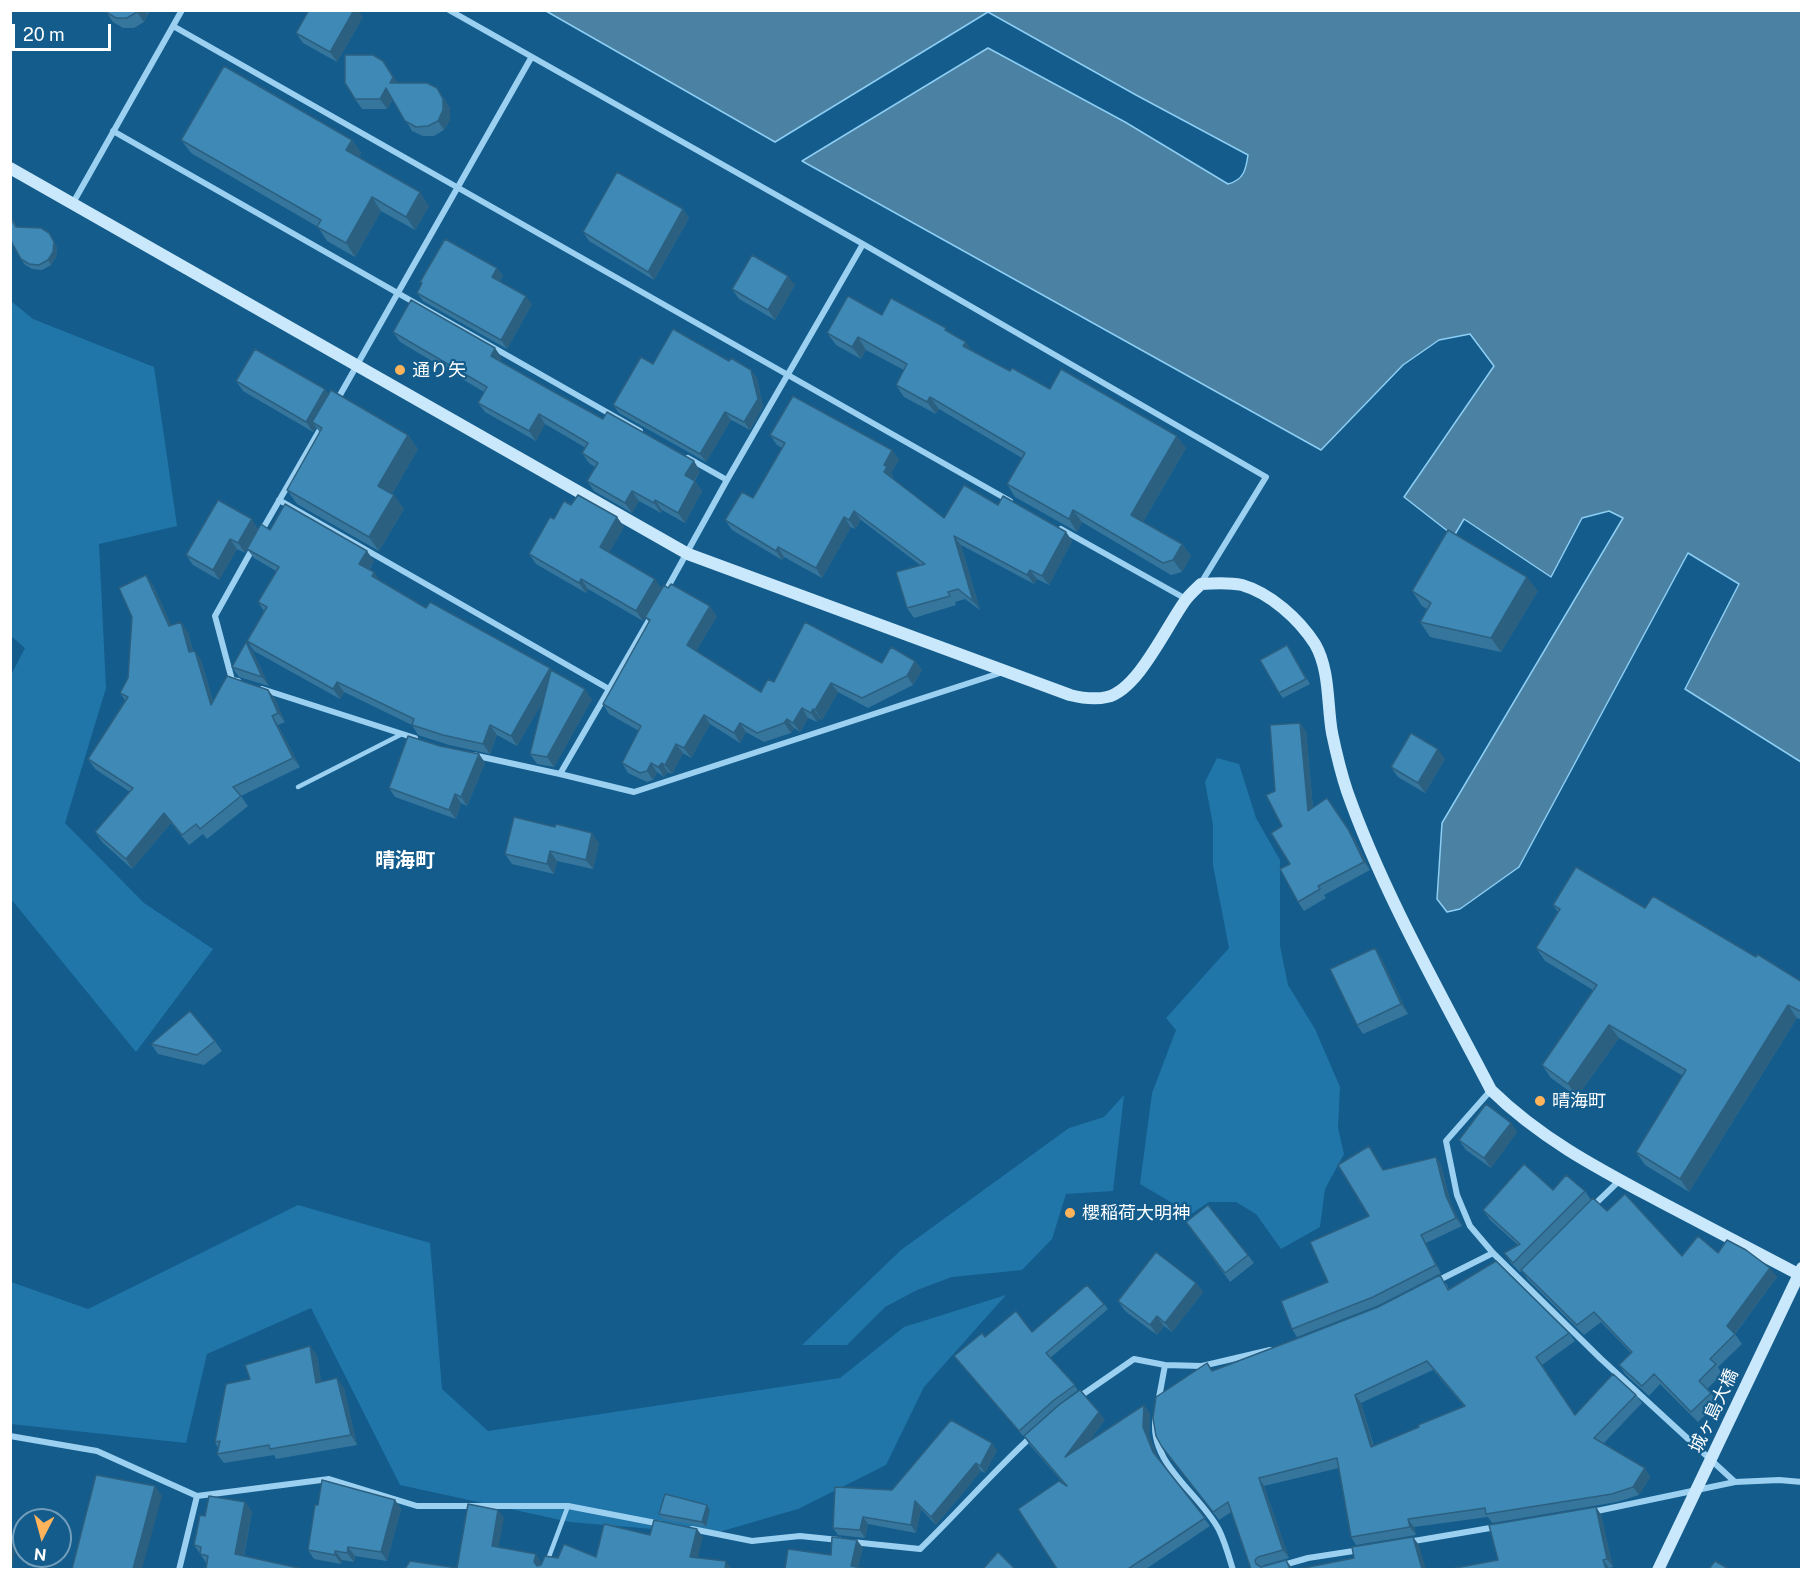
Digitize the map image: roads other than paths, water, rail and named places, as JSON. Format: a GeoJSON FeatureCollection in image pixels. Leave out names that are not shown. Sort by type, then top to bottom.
{"type":"FeatureCollection","features":[{"type":"Feature","properties":{"kind":"street"},"geometry":{"type":"LineString","coordinates":[[73,204],[182,10]]}},
{"type":"Feature","properties":{"kind":"street"},"geometry":{"type":"LineString","coordinates":[[10,168],[688,554],[1070,695],[1089,700],[1108,697],[1122,690],[1136,678],[1186,599],[1201,584],[1266,477],[863,244],[449,10]]}},
{"type":"Feature","properties":{"kind":"street"},"geometry":{"type":"LineString","coordinates":[[173,26],[1012,502]]}},
{"type":"Feature","properties":{"kind":"street"},"geometry":{"type":"LineString","coordinates":[[333,408],[531,58]]}},
{"type":"Feature","properties":{"kind":"street"},"geometry":{"type":"LineString","coordinates":[[113,131],[645,433]]}},
{"type":"Feature","properties":{"kind":"street"},"geometry":{"type":"LineString","coordinates":[[659,602],[863,244]]}},
{"type":"Feature","properties":{"kind":"street"},"geometry":{"type":"LineString","coordinates":[[243,683],[232,680],[215,616],[327,418]]}},
{"type":"Feature","properties":{"kind":"street"},"geometry":{"type":"LineString","coordinates":[[686,457],[727,480]]}},
{"type":"Feature","properties":{"kind":"street"},"geometry":{"type":"LineString","coordinates":[[279,500],[609,689]]}},
{"type":"Feature","properties":{"kind":"street"},"geometry":{"type":"LineString","coordinates":[[1053,525],[1186,599]]}},
{"type":"Feature","properties":{"kind":"street"},"geometry":{"type":"LineString","coordinates":[[1201,584],[1242,585],[1272,600],[1303,628],[1316,646],[1325,672],[1332,733],[1347,790],[1383,880],[1491,1090],[1513,1112],[1542,1134],[1620,1180],[1802,1276]]}},
{"type":"Feature","properties":{"kind":"street"},"geometry":{"type":"LineString","coordinates":[[560,774],[654,612]]}},
{"type":"Feature","properties":{"kind":"street"},"geometry":{"type":"LineString","coordinates":[[470,755],[634,792],[1004,671]]}},
{"type":"Feature","properties":{"kind":"street"},"geometry":{"type":"LineString","coordinates":[[253,686],[421,740]]}},
{"type":"Feature","properties":{"kind":"street"},"geometry":{"type":"LineString","coordinates":[[1491,1090],[1446,1141],[1457,1195],[1470,1226],[1493,1253],[1600,1358],[1735,1482]]}},
{"type":"Feature","properties":{"kind":"street"},"geometry":{"type":"LineString","coordinates":[[1587,1213],[1620,1180]]}},
{"type":"Feature","properties":{"kind":"street"},"geometry":{"type":"LineString","coordinates":[[1432,1284],[1493,1253]]}},
{"type":"Feature","properties":{"kind":"street","name":"城ヶ島大橋"},"geometry":{"type":"LineString","coordinates":[[1659,1569],[1802,1268]]}},
{"type":"Feature","properties":{"kind":"street"},"geometry":{"type":"LineString","coordinates":[[1521,1279],[1529,1271]]}},
{"type":"Feature","properties":{"kind":"street"},"geometry":{"type":"LineString","coordinates":[[1071,1402],[1134,1359],[1165,1365],[1202,1366],[1274,1349]]}},
{"type":"Feature","properties":{"kind":"street"},"geometry":{"type":"LineString","coordinates":[[1165,1365],[1154,1423],[1154,1436],[1171,1469],[1196,1497],[1218,1530],[1233,1569]]}},
{"type":"Feature","properties":{"kind":"street"},"geometry":{"type":"LineString","coordinates":[[683,1528],[752,1541],[800,1536],[920,1549],[998,1468],[1038,1431]]}},
{"type":"Feature","properties":{"kind":"street"},"geometry":{"type":"LineString","coordinates":[[10,1436],[97,1451],[198,1496],[330,1479],[417,1506],[568,1506],[671,1526]]}},
{"type":"Feature","properties":{"kind":"street"},"geometry":{"type":"LineString","coordinates":[[1590,1512],[1735,1482],[1779,1480],[1802,1482]]}},
{"type":"Feature","properties":{"kind":"street"},"geometry":{"type":"LineString","coordinates":[[179,1569],[198,1496]]}},
{"type":"Feature","properties":{"kind":"street"},"geometry":{"type":"LineString","coordinates":[[1401,1543],[1507,1526]]}},
{"type":"Feature","properties":{"kind":"street"},"geometry":{"type":"LineString","coordinates":[[1266,1569],[1308,1558],[1365,1549]]}},
{"type":"Feature","properties":{"kind":"lane"},"geometry":{"type":"LineString","coordinates":[[298,787],[402,734]]}},
{"type":"Feature","properties":{"kind":"lane"},"geometry":{"type":"LineString","coordinates":[[544,1569],[568,1506]]}},
{"type":"Feature","properties":{"kind":"place","name":"通り矢"},"geometry":{"type":"Point","coordinates":[400,370]}},
{"type":"Feature","properties":{"kind":"place","name":"晴海町"},"geometry":{"type":"Point","coordinates":[1540,1101]}},
{"type":"Feature","properties":{"kind":"place","name":"櫻稲荷大明神"},"geometry":{"type":"Point","coordinates":[1070,1213]}},
{"type":"Feature","properties":{"kind":"district","name":"晴海町"},"geometry":{"type":"Point","coordinates":[405,861]}}]}
